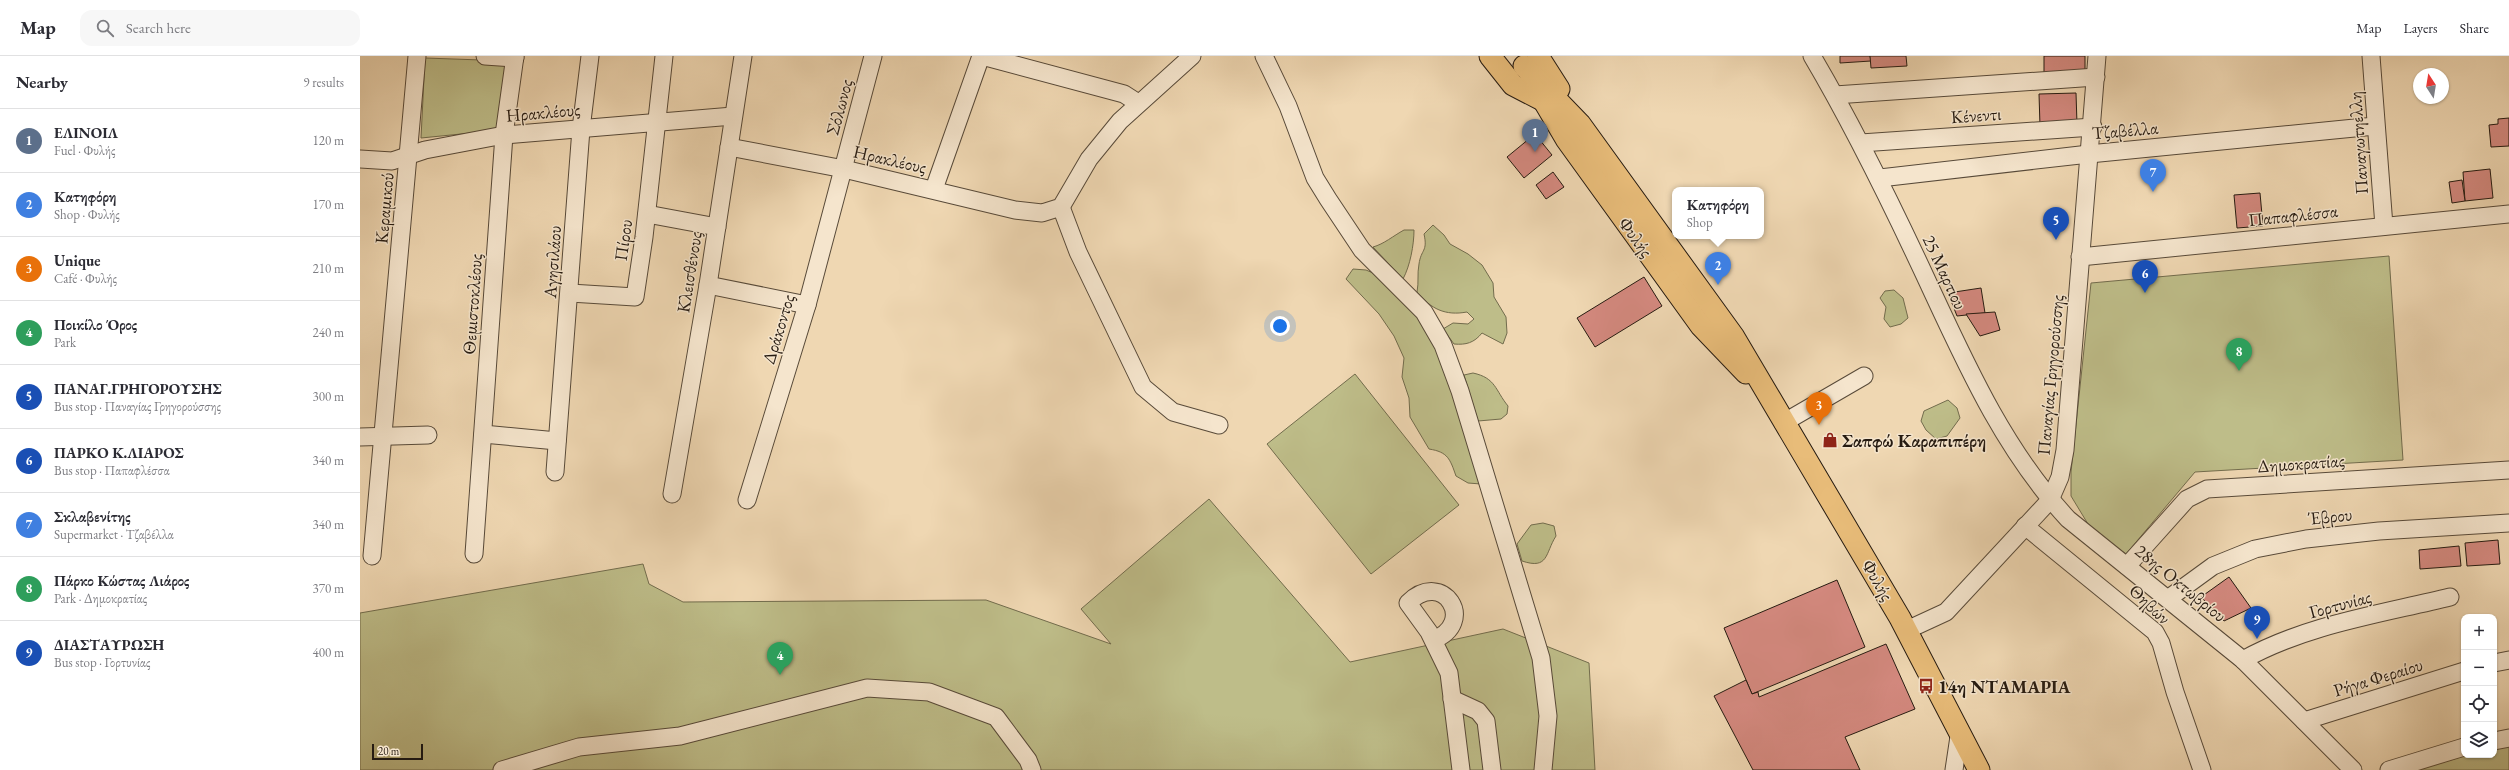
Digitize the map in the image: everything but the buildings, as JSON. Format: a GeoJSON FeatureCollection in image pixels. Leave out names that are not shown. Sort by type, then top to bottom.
{"type":"FeatureCollection","features":[{"type":"Feature","properties":{"kind":"main road"},"geometry":{"type":"LineString","coordinates":[[1490,56],[1513,85],[1544,101]]}},
{"type":"Feature","properties":{"kind":"main road","name":"Φυλής"},"geometry":{"type":"LineString","coordinates":[[1527,59],[1544,101],[1566,140],[1701,326],[1767,394]]}},
{"type":"Feature","properties":{"kind":"main road","name":"Φυλής"},"geometry":{"type":"LineString","coordinates":[[1527,59],[1580,124],[1719,314],[1783,423],[1838,511],[1907,630],[1960,730],[1979,770]]}},
{"type":"Feature","properties":{"kind":"street","name":"Κεραμικού"},"geometry":{"type":"LineString","coordinates":[[372,556],[417,56]]}},
{"type":"Feature","properties":{"kind":"street"},"geometry":{"type":"LineString","coordinates":[[485,56],[515,57]]}},
{"type":"Feature","properties":{"kind":"street","name":"Αγησιλάου"},"geometry":{"type":"LineString","coordinates":[[554,472],[570,294],[581,129],[590,56]]}},
{"type":"Feature","properties":{"kind":"street","name":"Πίρου"},"geometry":{"type":"LineString","coordinates":[[570,294],[635,297],[647,214],[664,56]]}},
{"type":"Feature","properties":{"kind":"street","name":"Κλεισθένους"},"geometry":{"type":"LineString","coordinates":[[672,494],[708,285],[743,56]]}},
{"type":"Feature","properties":{"kind":"street","name":"Σόλωνος"},"geometry":{"type":"LineString","coordinates":[[844,169],[873,56]]}},
{"type":"Feature","properties":{"kind":"street"},"geometry":{"type":"LineString","coordinates":[[934,189],[982,56],[1124,94],[1138,103]]}},
{"type":"Feature","properties":{"kind":"street"},"geometry":{"type":"LineString","coordinates":[[1192,56],[1138,103],[1089,159],[1061,207],[1078,252],[1143,387],[1174,412],[1219,425]]}},
{"type":"Feature","properties":{"kind":"street"},"geometry":{"type":"LineString","coordinates":[[1264,56],[1285,99],[1315,178],[1362,250],[1424,312],[1443,345],[1460,391],[1541,658],[1548,716],[1543,770]]}},
{"type":"Feature","properties":{"kind":"street","name":"25 Μαρτιου"},"geometry":{"type":"LineString","coordinates":[[1812,56],[1880,178],[1976,385],[2007,439],[2050,500]]}},
{"type":"Feature","properties":{"kind":"street","name":"Παναγίας Γρηγορούσσης"},"geometry":{"type":"LineString","coordinates":[[1907,630],[1946,612],[2050,500],[2060,477],[2065,450],[2080,257],[2093,127],[2097,56]]}},
{"type":"Feature","properties":{"kind":"street","name":"Παναγωτηελλη"},"geometry":{"type":"LineString","coordinates":[[2371,56],[2384,226]]}},
{"type":"Feature","properties":{"kind":"street","name":"Θεμιστοκλέους"},"geometry":{"type":"LineString","coordinates":[[474,554],[504,135],[515,57]]}},
{"type":"Feature","properties":{"kind":"street"},"geometry":{"type":"LineString","coordinates":[[1835,95],[2096,77]]}},
{"type":"Feature","properties":{"kind":"street","name":"Ηρακλέους"},"geometry":{"type":"LineString","coordinates":[[360,159],[392,160],[409,157],[425,150],[504,135],[733,116]]}},
{"type":"Feature","properties":{"kind":"street","name":"Τζαβέλλα"},"geometry":{"type":"LineString","coordinates":[[1880,178],[2090,154],[2376,126]]}},
{"type":"Feature","properties":{"kind":"street","name":"Κένεντι"},"geometry":{"type":"LineString","coordinates":[[1861,143],[2093,127]]}},
{"type":"Feature","properties":{"kind":"street","name":"Ηρακλέους"},"geometry":{"type":"LineString","coordinates":[[729,147],[844,169],[934,189],[1015,210],[1042,213],[1061,207]]}},
{"type":"Feature","properties":{"kind":"street","name":"Δράκοντος"},"geometry":{"type":"LineString","coordinates":[[747,500],[807,305],[844,169]]}},
{"type":"Feature","properties":{"kind":"street"},"geometry":{"type":"LineString","coordinates":[[647,214],[717,227]]}},
{"type":"Feature","properties":{"kind":"street","name":"Παπαφλέσσα"},"geometry":{"type":"LineString","coordinates":[[2080,257],[2509,214]]}},
{"type":"Feature","properties":{"kind":"street"},"geometry":{"type":"LineString","coordinates":[[708,285],[807,305]]}},
{"type":"Feature","properties":{"kind":"street"},"geometry":{"type":"LineString","coordinates":[[1783,423],[1864,376]]}},
{"type":"Feature","properties":{"kind":"street"},"geometry":{"type":"LineString","coordinates":[[483,434],[557,442]]}},
{"type":"Feature","properties":{"kind":"street"},"geometry":{"type":"LineString","coordinates":[[360,437],[383,438],[428,436]]}},
{"type":"Feature","properties":{"kind":"street","name":"Δημοκρατίας"},"geometry":{"type":"LineString","coordinates":[[2127,566],[2187,499],[2207,489],[2509,470]]}},
{"type":"Feature","properties":{"kind":"street","name":"28ης Οκτωβρίου"},"geometry":{"type":"LineString","coordinates":[[2050,500],[2068,519],[2169,598],[2243,660],[2352,770]]}},
{"type":"Feature","properties":{"kind":"street","name":"Έβρου"},"geometry":{"type":"LineString","coordinates":[[2169,598],[2213,566],[2255,549],[2306,539],[2379,531],[2509,523]]}},
{"type":"Feature","properties":{"kind":"street","name":"Θηβών"},"geometry":{"type":"LineString","coordinates":[[2025,526],[2155,632],[2161,643],[2175,692],[2202,770]]}},
{"type":"Feature","properties":{"kind":"street","name":"Γορτυνίας"},"geometry":{"type":"LineString","coordinates":[[2243,660],[2268,646],[2331,626],[2450,597]]}},
{"type":"Feature","properties":{"kind":"street"},"geometry":{"type":"LineString","coordinates":[[1433,640],[1449,673],[1461,770]]}},
{"type":"Feature","properties":{"kind":"street"},"geometry":{"type":"LineString","coordinates":[[2497,662],[2509,660]]}},
{"type":"Feature","properties":{"kind":"street","name":"Ρήγα Φεραίου"},"geometry":{"type":"LineString","coordinates":[[2304,721],[2461,672]]}},
{"type":"Feature","properties":{"kind":"street"},"geometry":{"type":"LineString","coordinates":[[502,770],[579,747],[680,736],[867,688],[929,692],[996,717],[1028,760],[1032,770]]}},
{"type":"Feature","properties":{"kind":"street"},"geometry":{"type":"LineString","coordinates":[[1452,699],[1478,711],[1486,721],[1492,770]]}},
{"type":"Feature","properties":{"kind":"street"},"geometry":{"type":"LineString","coordinates":[[1954,770],[1960,730]]}},
{"type":"Feature","properties":{"kind":"street"},"geometry":{"type":"LineString","coordinates":[[2497,740],[2509,738]]}},
{"type":"Feature","properties":{"kind":"street"},"geometry":{"type":"LineString","coordinates":[[2389,770],[2461,748]]}},
{"type":"Feature","properties":{"kind":"shaded area"},"geometry":{"type":"Polygon","coordinates":[[[425,58],[510,61],[501,130],[421,138],[425,58]]]}},
{"type":"Feature","properties":{"kind":"shaded area"},"geometry":{"type":"Polygon","coordinates":[[[1433,225],[1444,235],[1450,244],[1468,254],[1482,265],[1493,283],[1494,297],[1506,317],[1507,333],[1503,344],[1482,333],[1470,343],[1454,344],[1443,329],[1453,323],[1468,324],[1474,319],[1467,312],[1452,313],[1439,310],[1428,303],[1417,292],[1419,264],[1425,247],[1424,234],[1433,225]]]}},
{"type":"Feature","properties":{"kind":"shaded area"},"geometry":{"type":"Polygon","coordinates":[[[1404,230],[1414,230],[1411,255],[1408,268],[1403,279],[1373,247],[1385,242],[1404,230]]]}},
{"type":"Feature","properties":{"kind":"shaded area"},"geometry":{"type":"Polygon","coordinates":[[[2389,256],[2403,460],[2195,472],[2126,554],[2091,529],[2071,496],[2071,472],[2091,283],[2389,256]]]}},
{"type":"Feature","properties":{"kind":"shaded area"},"geometry":{"type":"Polygon","coordinates":[[[1353,269],[1366,270],[1380,276],[1413,309],[1431,334],[1443,363],[1481,484],[1468,483],[1456,476],[1450,461],[1444,454],[1429,449],[1410,417],[1409,398],[1402,377],[1404,358],[1394,336],[1379,314],[1346,279],[1353,269]]]}},
{"type":"Feature","properties":{"kind":"shaded area"},"geometry":{"type":"Polygon","coordinates":[[[1894,290],[1903,298],[1908,318],[1901,324],[1890,327],[1884,319],[1886,307],[1880,298],[1885,291],[1894,290]]]}},
{"type":"Feature","properties":{"kind":"shaded area"},"geometry":{"type":"Polygon","coordinates":[[[1473,373],[1481,375],[1491,381],[1508,406],[1507,414],[1501,419],[1478,421],[1464,375],[1473,373]]]}},
{"type":"Feature","properties":{"kind":"shaded area"},"geometry":{"type":"Polygon","coordinates":[[[1355,374],[1459,505],[1371,574],[1267,444],[1355,374]]]}},
{"type":"Feature","properties":{"kind":"shaded area"},"geometry":{"type":"Polygon","coordinates":[[[1948,400],[1957,408],[1960,418],[1947,436],[1936,439],[1926,430],[1921,421],[1924,411],[1948,400]]]}},
{"type":"Feature","properties":{"kind":"shaded area"},"geometry":{"type":"Polygon","coordinates":[[[1209,499],[1350,662],[1503,629],[1589,663],[1595,770],[360,770],[360,613],[643,564],[649,584],[683,602],[986,600],[1111,644],[1081,609],[1209,499]]]}},
{"type":"Feature","properties":{"kind":"shaded area"},"geometry":{"type":"Polygon","coordinates":[[[1543,523],[1554,526],[1556,536],[1552,542],[1548,554],[1542,562],[1531,563],[1522,561],[1517,544],[1531,525],[1543,523]]]}},
{"type":"Feature","properties":{"kind":"shaded area"},"geometry":{"type":"Polygon","coordinates":[[[2509,745],[2509,770],[2417,770],[2461,757],[2497,758],[2497,747],[2509,745]]]}},
{"type":"Feature","properties":{"kind":"place","name":"ΕΛΙΝΟΙΛ"},"geometry":{"type":"Point","coordinates":[1535,152]}},
{"type":"Feature","properties":{"kind":"place","name":"Σκλαβενίτης"},"geometry":{"type":"Point","coordinates":[2153,192]}},
{"type":"Feature","properties":{"kind":"place","name":"ΠΑΝΑΓ.ΓΡΗΓΟΡΟΥΣΗΣ"},"geometry":{"type":"Point","coordinates":[2056,240]}},
{"type":"Feature","properties":{"kind":"place","name":"Κατηφόρη"},"geometry":{"type":"Point","coordinates":[1718,285]}},
{"type":"Feature","properties":{"kind":"place","name":"ΠΑΡΚΟ Κ.ΛΙΑΡΟΣ"},"geometry":{"type":"Point","coordinates":[2145,293]}},
{"type":"Feature","properties":{"kind":"place","name":"Πάρκο Κώστας Λιάρος"},"geometry":{"type":"Point","coordinates":[2239,371]}},
{"type":"Feature","properties":{"kind":"place","name":"Unique"},"geometry":{"type":"Point","coordinates":[1819,425]}},
{"type":"Feature","properties":{"kind":"place","name":"Σαπφώ Καραπιπέρη"},"geometry":{"type":"Point","coordinates":[1830,440]}},
{"type":"Feature","properties":{"kind":"place","name":"ΔΙΑΣΤΑΥΡΩΣΗ"},"geometry":{"type":"Point","coordinates":[2257,639]}},
{"type":"Feature","properties":{"kind":"place","name":"Ποικίλο Όρος"},"geometry":{"type":"Point","coordinates":[780,675]}},
{"type":"Feature","properties":{"kind":"place","name":"14η ΝΤΑΜΑΡΙΑ"},"geometry":{"type":"Point","coordinates":[1926,686]}}]}
